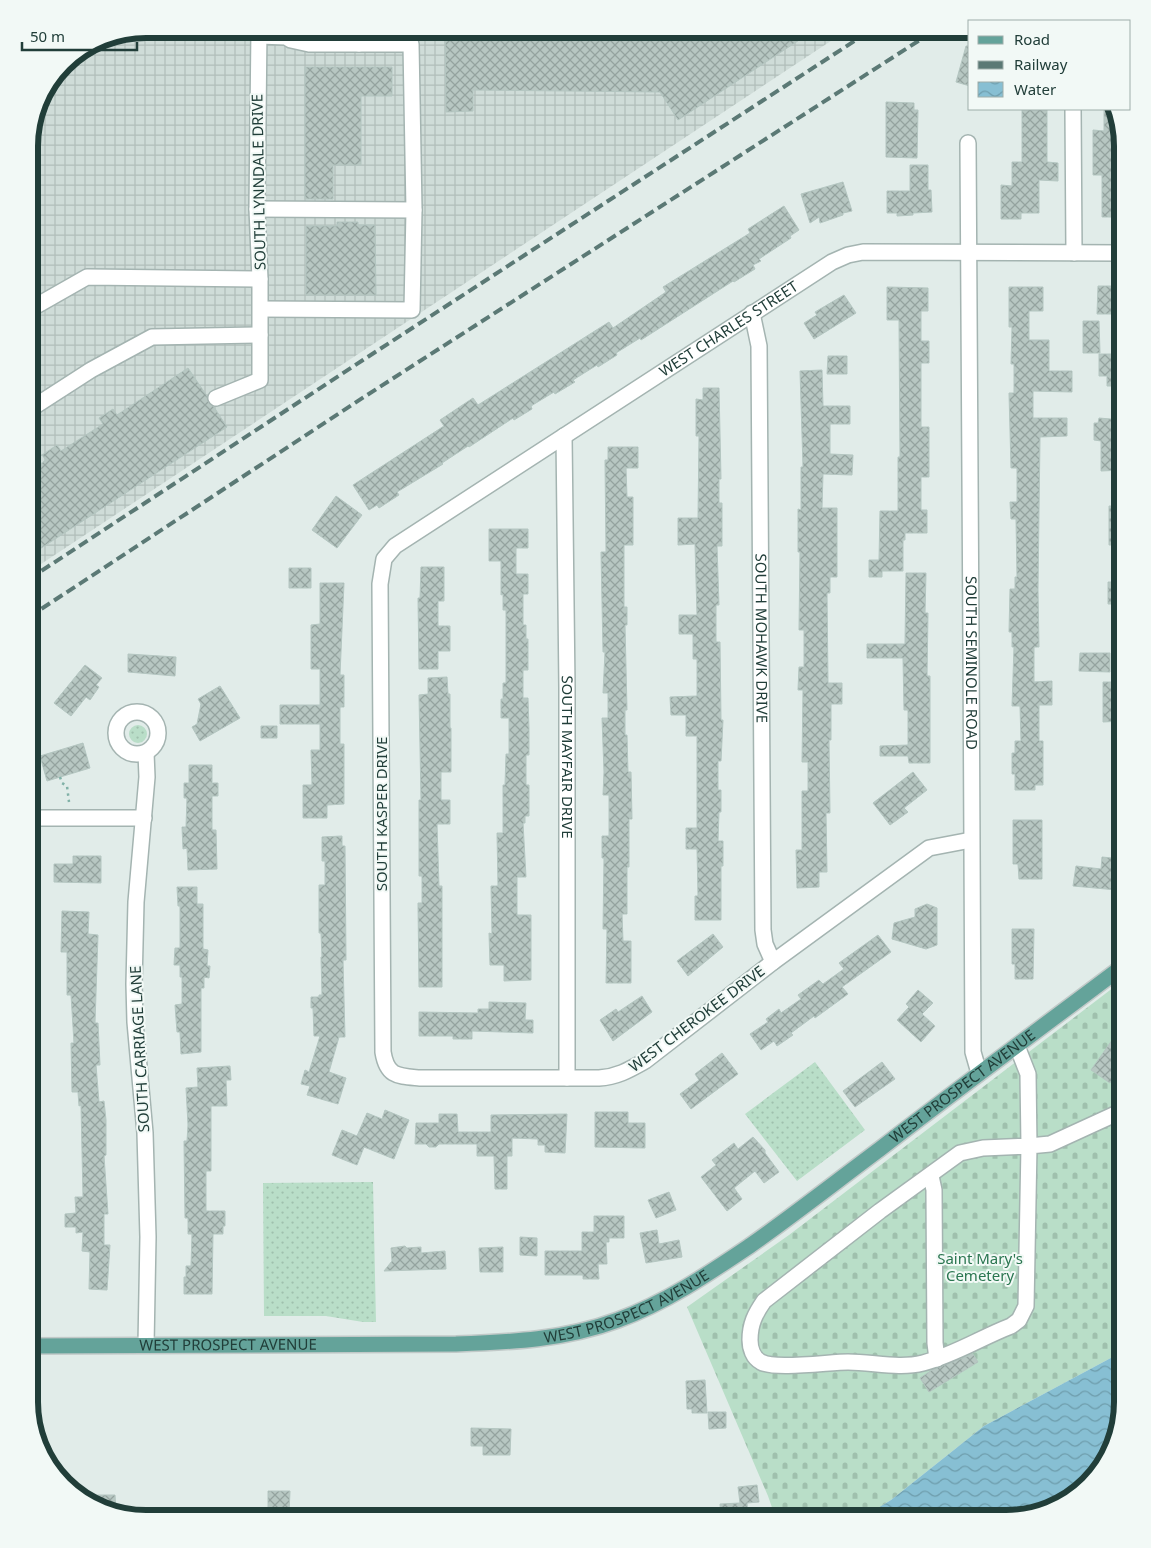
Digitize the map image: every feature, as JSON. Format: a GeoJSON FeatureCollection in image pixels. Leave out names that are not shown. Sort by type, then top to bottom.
{"type":"FeatureCollection","features":[{"type":"Feature","properties":{"kind":"main road","name":"WEST PROSPECT AVENUE"},"geometry":{"type":"LineString","coordinates":[[38,1346],[456,1344],[522,1341],[563,1336],[608,1324],[647,1309],[704,1277],[802,1208],[978,1073],[1114,973]]}},
{"type":"Feature","properties":{"kind":"street","name":"SOUTH LYNNDALE DRIVE"},"geometry":{"type":"LineString","coordinates":[[216,398],[260,380],[260,279],[257,209],[258,38]]}},
{"type":"Feature","properties":{"kind":"street"},"geometry":{"type":"LineString","coordinates":[[260,309],[412,310],[414,210],[411,44],[309,44],[288,38]]}},
{"type":"Feature","properties":{"kind":"street"},"geometry":{"type":"LineString","coordinates":[[359,38],[359,44]]}},
{"type":"Feature","properties":{"kind":"street"},"geometry":{"type":"LineString","coordinates":[[1073,110],[1074,253]]}},
{"type":"Feature","properties":{"kind":"street","name":"SOUTH SEMINOLE ROAD"},"geometry":{"type":"LineString","coordinates":[[968,143],[973,1052],[978,1073]]}},
{"type":"Feature","properties":{"kind":"street"},"geometry":{"type":"LineString","coordinates":[[257,209],[414,210]]}},
{"type":"Feature","properties":{"kind":"street","name":"WEST CHARLES STREET"},"geometry":{"type":"LineString","coordinates":[[384,559],[395,546],[832,262],[848,255],[863,252],[1114,253]]}},
{"type":"Feature","properties":{"kind":"street"},"geometry":{"type":"LineString","coordinates":[[38,305],[87,277],[260,279]]}},
{"type":"Feature","properties":{"kind":"street","name":"SOUTH MOHAWK DRIVE"},"geometry":{"type":"LineString","coordinates":[[752,314],[759,346],[763,930],[765,944],[773,962]]}},
{"type":"Feature","properties":{"kind":"street"},"geometry":{"type":"LineString","coordinates":[[38,404],[91,370],[152,337],[260,335]]}},
{"type":"Feature","properties":{"kind":"street","name":"SOUTH MAYFAIR DRIVE"},"geometry":{"type":"LineString","coordinates":[[564,436],[567,688],[567,1078]]}},
{"type":"Feature","properties":{"kind":"street","name":"SOUTH KASPER DRIVE"},"geometry":{"type":"LineString","coordinates":[[384,559],[380,584],[383,1042],[385,1062],[388,1069]]}},
{"type":"Feature","properties":{"kind":"street","name":"SOUTH CARRIAGE LANE"},"geometry":{"type":"LineString","coordinates":[[146,752],[147,777],[136,902],[134,984],[135,1022],[144,1133],[148,1237],[146,1345]]}},
{"type":"Feature","properties":{"kind":"street"},"geometry":{"type":"LineString","coordinates":[[38,818],[144,818]]}},
{"type":"Feature","properties":{"kind":"street","name":"WEST CHEROKEE DRIVE"},"geometry":{"type":"LineString","coordinates":[[388,1069],[398,1076],[420,1078],[612,1077],[624,1073],[645,1061],[773,962],[929,848],[971,840]]}},
{"type":"Feature","properties":{"kind":"street"},"geometry":{"type":"LineString","coordinates":[[1017,1046],[1028,1074],[1029,1146],[1026,1306],[1019,1320],[1011,1326],[937,1359],[921,1363],[904,1365],[848,1362],[789,1365],[761,1363],[753,1355],[750,1344],[750,1331],[754,1314],[764,1301],[960,1153],[983,1148],[1029,1146],[1050,1144],[1114,1115]]}},
{"type":"Feature","properties":{"kind":"street"},"geometry":{"type":"LineString","coordinates":[[931,1176],[934,1190],[935,1343],[937,1359]]}},
{"type":"Feature","properties":{"kind":"path"},"geometry":{"type":"LineString","coordinates":[[60,777],[68,791],[70,818]]}},
{"type":"Feature","properties":{"kind":"shaded area"},"geometry":{"type":"Polygon","coordinates":[[[138,38],[835,38],[38,566],[38,131],[46,104],[56,85],[74,64],[85,56],[117,41],[138,38]]]}},
{"type":"Feature","properties":{"kind":"green space"},"geometry":{"type":"Polygon","coordinates":[[[134,725],[142,725],[147,730],[145,741],[134,743],[129,738],[129,730],[134,725]]]}},
{"type":"Feature","properties":{"kind":"green space","name":"Saint Mary's Cemetery"},"geometry":{"type":"Polygon","coordinates":[[[1114,987],[1114,1356],[984,1426],[891,1500],[875,1510],[773,1510],[687,1307],[789,1235],[1114,987]]]}},
{"type":"Feature","properties":{"kind":"green space"},"geometry":{"type":"Polygon","coordinates":[[[815,1062],[865,1130],[797,1181],[745,1114],[815,1062]]]}},
{"type":"Feature","properties":{"kind":"green space"},"geometry":{"type":"Polygon","coordinates":[[[373,1182],[376,1322],[363,1322],[326,1316],[264,1316],[263,1183],[373,1182]]]}},
{"type":"Feature","properties":{"kind":"water"},"geometry":{"type":"Polygon","coordinates":[[[1114,1356],[1114,1403],[1108,1437],[1095,1463],[1087,1474],[1066,1492],[1040,1505],[1020,1510],[875,1510],[891,1500],[984,1426],[1114,1356]]]}},
{"type":"Feature","properties":{"kind":"building"},"geometry":{"type":"Polygon","coordinates":[[[445,38],[802,38],[678,120],[660,92],[473,90],[473,111],[446,112],[445,38]]]}},
{"type":"Feature","properties":{"kind":"building"},"geometry":{"type":"Polygon","coordinates":[[[966,46],[968,46],[968,85],[956,82],[966,46]]]}},
{"type":"Feature","properties":{"kind":"building"},"geometry":{"type":"Polygon","coordinates":[[[305,67],[392,67],[392,96],[361,96],[361,165],[333,165],[333,199],[305,199],[305,67]]]}},
{"type":"Feature","properties":{"kind":"building"},"geometry":{"type":"Polygon","coordinates":[[[886,102],[914,103],[914,110],[918,110],[917,158],[886,157],[886,102]]]}},
{"type":"Feature","properties":{"kind":"building"},"geometry":{"type":"Polygon","coordinates":[[[1022,110],[1047,110],[1047,162],[1058,163],[1058,181],[1039,180],[1039,213],[1021,213],[1021,219],[1001,219],[1001,185],[1012,186],[1012,162],[1022,162],[1022,110]]]}},
{"type":"Feature","properties":{"kind":"building"},"geometry":{"type":"Polygon","coordinates":[[[1104,110],[1107,110],[1113,131],[1114,145],[1114,217],[1102,217],[1102,175],[1093,175],[1093,130],[1104,131],[1104,110]]]}},
{"type":"Feature","properties":{"kind":"building"},"geometry":{"type":"Polygon","coordinates":[[[910,165],[928,165],[928,190],[931,190],[932,212],[897,216],[897,213],[887,213],[887,191],[910,191],[910,165]]]}},
{"type":"Feature","properties":{"kind":"building"},"geometry":{"type":"Polygon","coordinates":[[[843,182],[852,211],[820,223],[819,217],[810,223],[801,194],[843,182]]]}},
{"type":"Feature","properties":{"kind":"building"},"geometry":{"type":"Polygon","coordinates":[[[784,206],[799,230],[790,236],[791,238],[759,259],[761,261],[753,265],[755,269],[641,340],[640,338],[598,367],[597,365],[573,380],[575,382],[531,406],[532,409],[514,420],[513,418],[468,446],[443,464],[397,492],[399,495],[379,508],[377,505],[369,510],[353,485],[444,426],[440,420],[473,398],[478,405],[609,322],[613,328],[666,292],[663,287],[750,233],[748,229],[784,206]]]}},
{"type":"Feature","properties":{"kind":"building"},"geometry":{"type":"Polygon","coordinates":[[[337,222],[358,222],[358,225],[375,225],[376,295],[306,295],[306,226],[337,226],[337,222]]]}},
{"type":"Feature","properties":{"kind":"building"},"geometry":{"type":"Polygon","coordinates":[[[1098,286],[1114,286],[1114,314],[1097,314],[1098,286]]]}},
{"type":"Feature","properties":{"kind":"building"},"geometry":{"type":"Polygon","coordinates":[[[887,287],[928,288],[928,311],[921,311],[921,341],[929,341],[929,363],[921,363],[921,427],[929,427],[929,477],[921,477],[921,510],[927,510],[927,533],[905,533],[905,540],[903,540],[903,571],[882,571],[882,577],[869,577],[869,560],[879,560],[880,511],[898,511],[898,457],[900,457],[899,320],[887,320],[887,287]]]}},
{"type":"Feature","properties":{"kind":"building"},"geometry":{"type":"Polygon","coordinates":[[[1009,287],[1043,287],[1043,311],[1029,311],[1029,340],[1049,340],[1049,371],[1072,371],[1072,392],[1033,391],[1033,418],[1067,418],[1067,436],[1040,437],[1039,647],[1034,647],[1034,682],[1052,681],[1052,705],[1039,705],[1039,741],[1043,741],[1043,785],[1035,785],[1035,790],[1015,790],[1015,774],[1012,774],[1012,753],[1015,753],[1015,741],[1021,741],[1020,706],[1012,706],[1014,647],[1012,647],[1012,632],[1009,632],[1010,589],[1015,589],[1015,577],[1017,577],[1016,519],[1011,519],[1010,502],[1017,502],[1017,468],[1011,468],[1009,393],[1014,393],[1014,364],[1011,364],[1012,327],[1009,327],[1009,287]]]}},
{"type":"Feature","properties":{"kind":"building"},"geometry":{"type":"Polygon","coordinates":[[[844,295],[856,313],[814,339],[804,323],[817,315],[815,312],[844,295]]]}},
{"type":"Feature","properties":{"kind":"building"},"geometry":{"type":"Polygon","coordinates":[[[1083,321],[1099,321],[1100,353],[1083,353],[1083,321]]]}},
{"type":"Feature","properties":{"kind":"building"},"geometry":{"type":"Polygon","coordinates":[[[1099,354],[1114,354],[1114,386],[1107,386],[1107,376],[1099,376],[1099,354]]]}},
{"type":"Feature","properties":{"kind":"building"},"geometry":{"type":"Polygon","coordinates":[[[828,356],[847,356],[847,374],[827,374],[828,356]]]}},
{"type":"Feature","properties":{"kind":"building"},"geometry":{"type":"Polygon","coordinates":[[[188,368],[207,396],[208,402],[214,407],[227,427],[38,550],[38,466],[46,460],[42,455],[57,445],[61,451],[103,424],[99,418],[113,409],[117,415],[188,368]]]}},
{"type":"Feature","properties":{"kind":"building"},"geometry":{"type":"Polygon","coordinates":[[[822,370],[823,406],[850,406],[850,424],[830,424],[830,454],[853,455],[852,475],[823,474],[822,508],[837,508],[837,577],[830,577],[830,593],[827,593],[828,683],[842,683],[842,704],[831,704],[831,740],[829,740],[830,813],[826,813],[827,872],[819,872],[819,887],[797,888],[796,850],[802,850],[802,791],[808,791],[808,762],[802,762],[803,690],[798,690],[799,667],[804,667],[804,630],[799,630],[800,552],[798,552],[798,509],[801,510],[801,467],[803,467],[800,371],[822,370]]]}},
{"type":"Feature","properties":{"kind":"building"},"geometry":{"type":"Polygon","coordinates":[[[703,388],[719,388],[721,479],[719,479],[719,503],[722,503],[722,546],[717,546],[719,605],[716,605],[716,642],[720,642],[721,720],[723,720],[721,761],[718,761],[718,790],[721,790],[721,812],[719,812],[718,841],[723,841],[721,920],[695,920],[695,896],[698,896],[697,849],[686,849],[686,828],[697,828],[697,736],[686,736],[686,715],[671,715],[670,697],[697,696],[697,659],[693,659],[693,634],[679,634],[679,615],[697,615],[695,544],[678,545],[678,518],[698,518],[699,436],[696,436],[696,399],[703,400],[703,388]]]}},
{"type":"Feature","properties":{"kind":"building"},"geometry":{"type":"Polygon","coordinates":[[[1099,418],[1114,419],[1114,470],[1101,471],[1101,441],[1094,440],[1094,423],[1098,423],[1099,418]]]}},
{"type":"Feature","properties":{"kind":"building"},"geometry":{"type":"Polygon","coordinates":[[[608,447],[638,447],[638,468],[626,468],[627,497],[633,497],[633,545],[624,545],[624,607],[627,607],[627,625],[625,625],[627,710],[625,710],[625,735],[627,735],[628,772],[631,772],[632,819],[629,819],[627,914],[622,914],[623,941],[631,941],[631,983],[606,983],[607,929],[603,929],[604,858],[602,858],[602,836],[609,836],[609,795],[603,795],[602,718],[608,718],[608,693],[603,693],[605,652],[603,652],[601,552],[606,552],[605,460],[608,460],[608,447]]]}},
{"type":"Feature","properties":{"kind":"building"},"geometry":{"type":"Polygon","coordinates":[[[336,496],[362,515],[337,548],[312,530],[336,496]]]}},
{"type":"Feature","properties":{"kind":"building"},"geometry":{"type":"Polygon","coordinates":[[[1109,506],[1114,506],[1114,545],[1109,545],[1109,506]]]}},
{"type":"Feature","properties":{"kind":"building"},"geometry":{"type":"Polygon","coordinates":[[[489,529],[528,529],[528,548],[516,548],[516,574],[528,574],[528,594],[523,594],[523,625],[526,625],[526,639],[528,639],[528,670],[523,670],[523,698],[528,698],[529,729],[529,755],[526,755],[526,785],[529,785],[529,816],[525,816],[525,823],[523,823],[526,877],[517,877],[517,915],[531,915],[531,980],[504,981],[504,965],[490,965],[489,933],[492,934],[491,886],[498,886],[497,833],[503,833],[503,785],[505,785],[506,754],[509,754],[509,718],[501,718],[503,683],[506,683],[506,610],[503,610],[503,594],[501,595],[501,561],[489,561],[489,529]]]}},
{"type":"Feature","properties":{"kind":"building"},"geometry":{"type":"Polygon","coordinates":[[[421,567],[444,567],[444,601],[438,601],[438,626],[450,626],[450,651],[438,651],[438,669],[419,669],[418,598],[420,598],[421,567]]]}},
{"type":"Feature","properties":{"kind":"building"},"geometry":{"type":"Polygon","coordinates":[[[289,568],[311,568],[311,588],[289,588],[289,568]]]}},
{"type":"Feature","properties":{"kind":"building"},"geometry":{"type":"Polygon","coordinates":[[[906,573],[926,573],[925,613],[928,613],[927,676],[930,676],[930,763],[909,763],[908,756],[880,756],[880,746],[908,745],[908,710],[904,710],[903,658],[867,658],[867,644],[905,644],[906,573]]]}},
{"type":"Feature","properties":{"kind":"building"},"geometry":{"type":"Polygon","coordinates":[[[1108,582],[1114,582],[1114,604],[1108,604],[1108,582]]]}},
{"type":"Feature","properties":{"kind":"building"},"geometry":{"type":"Polygon","coordinates":[[[320,583],[344,583],[340,675],[344,675],[344,707],[340,707],[340,744],[344,744],[344,804],[327,805],[327,818],[303,818],[303,785],[312,785],[311,750],[320,750],[320,724],[280,724],[280,705],[320,705],[320,669],[311,669],[311,625],[320,624],[320,583]]]}},
{"type":"Feature","properties":{"kind":"building"},"geometry":{"type":"Polygon","coordinates":[[[1080,653],[1110,653],[1110,672],[1079,671],[1080,653]]]}},
{"type":"Feature","properties":{"kind":"building"},"geometry":{"type":"Polygon","coordinates":[[[128,654],[176,657],[175,676],[128,672],[128,654]]]}},
{"type":"Feature","properties":{"kind":"building"},"geometry":{"type":"Polygon","coordinates":[[[85,665],[102,678],[96,685],[99,687],[90,700],[86,697],[71,716],[54,703],[85,665]]]}},
{"type":"Feature","properties":{"kind":"building"},"geometry":{"type":"Polygon","coordinates":[[[447,677],[448,694],[450,694],[451,772],[441,772],[441,800],[450,800],[450,824],[437,824],[439,886],[442,886],[442,987],[419,987],[418,903],[422,903],[422,876],[419,876],[419,800],[421,800],[419,695],[428,694],[428,678],[447,677]]]}},
{"type":"Feature","properties":{"kind":"building"},"geometry":{"type":"Polygon","coordinates":[[[1103,682],[1114,682],[1114,721],[1103,722],[1103,682]]]}},
{"type":"Feature","properties":{"kind":"building"},"geometry":{"type":"Polygon","coordinates":[[[220,686],[240,718],[200,741],[192,727],[197,724],[201,704],[198,699],[220,686]]]}},
{"type":"Feature","properties":{"kind":"building"},"geometry":{"type":"Polygon","coordinates":[[[261,726],[277,726],[277,738],[261,738],[261,726]]]}},
{"type":"Feature","properties":{"kind":"building"},"geometry":{"type":"Polygon","coordinates":[[[83,743],[90,768],[47,781],[40,756],[83,743]]]}},
{"type":"Feature","properties":{"kind":"building"},"geometry":{"type":"Polygon","coordinates":[[[189,765],[212,765],[212,783],[218,783],[218,796],[212,796],[212,830],[216,830],[217,869],[188,870],[187,848],[183,849],[182,827],[186,827],[187,798],[184,798],[184,783],[189,783],[189,765]]]}},
{"type":"Feature","properties":{"kind":"building"},"geometry":{"type":"Polygon","coordinates":[[[913,772],[927,790],[904,808],[908,812],[890,825],[873,803],[913,772]]]}},
{"type":"Feature","properties":{"kind":"building"},"geometry":{"type":"Polygon","coordinates":[[[1013,820],[1042,820],[1042,879],[1019,879],[1018,864],[1013,864],[1013,820]]]}},
{"type":"Feature","properties":{"kind":"building"},"geometry":{"type":"Polygon","coordinates":[[[342,836],[342,846],[345,846],[346,960],[343,960],[345,1037],[339,1037],[329,1072],[346,1078],[338,1104],[307,1095],[310,1086],[301,1084],[305,1070],[309,1072],[320,1036],[314,1036],[311,997],[322,995],[319,885],[325,885],[325,861],[322,861],[322,837],[342,836]]]}},
{"type":"Feature","properties":{"kind":"building"},"geometry":{"type":"Polygon","coordinates":[[[73,856],[101,856],[101,883],[54,882],[54,864],[73,864],[73,856]]]}},
{"type":"Feature","properties":{"kind":"building"},"geometry":{"type":"Polygon","coordinates":[[[1102,857],[1114,858],[1114,890],[1073,886],[1076,866],[1101,869],[1102,857]]]}},
{"type":"Feature","properties":{"kind":"building"},"geometry":{"type":"Polygon","coordinates":[[[177,887],[197,887],[197,904],[203,904],[203,949],[208,950],[207,966],[210,966],[209,978],[204,977],[204,988],[201,988],[201,1052],[181,1054],[180,1032],[177,1032],[175,1005],[182,1004],[182,977],[180,977],[180,965],[174,965],[175,948],[180,948],[180,906],[178,906],[177,887]]]}},
{"type":"Feature","properties":{"kind":"building"},"geometry":{"type":"Polygon","coordinates":[[[927,904],[937,908],[937,945],[926,949],[892,939],[894,923],[915,917],[915,909],[927,904]]]}},
{"type":"Feature","properties":{"kind":"building"},"geometry":{"type":"Polygon","coordinates":[[[62,911],[89,912],[88,934],[98,935],[95,1023],[98,1023],[100,1065],[96,1065],[99,1102],[104,1101],[106,1120],[106,1155],[104,1156],[108,1214],[104,1214],[104,1245],[110,1245],[107,1290],[89,1289],[90,1252],[82,1251],[83,1232],[76,1233],[76,1227],[65,1227],[65,1214],[76,1213],[75,1197],[83,1197],[81,1105],[79,1106],[78,1092],[72,1092],[71,1043],[74,1043],[71,995],[67,995],[67,952],[61,952],[62,911]]]}},
{"type":"Feature","properties":{"kind":"building"},"geometry":{"type":"Polygon","coordinates":[[[1012,929],[1034,929],[1033,979],[1015,979],[1015,964],[1012,964],[1012,929]]]}},
{"type":"Feature","properties":{"kind":"building"},"geometry":{"type":"Polygon","coordinates":[[[713,934],[723,947],[688,976],[677,961],[713,934]]]}},
{"type":"Feature","properties":{"kind":"building"},"geometry":{"type":"Polygon","coordinates":[[[878,935],[891,952],[842,987],[848,994],[815,1018],[814,1016],[791,1033],[793,1035],[777,1046],[774,1041],[761,1050],[750,1034],[768,1022],[766,1019],[779,1009],[781,1013],[801,999],[798,995],[819,980],[823,984],[844,969],[839,963],[878,935]]]}},
{"type":"Feature","properties":{"kind":"building"},"geometry":{"type":"Polygon","coordinates":[[[918,990],[933,1003],[922,1014],[935,1026],[921,1042],[897,1020],[909,1007],[906,1004],[918,990]]]}},
{"type":"Feature","properties":{"kind":"building"},"geometry":{"type":"Polygon","coordinates":[[[642,996],[652,1012],[613,1041],[600,1020],[616,1009],[618,1012],[642,996]]]}},
{"type":"Feature","properties":{"kind":"building"},"geometry":{"type":"Polygon","coordinates":[[[489,1002],[526,1003],[525,1020],[533,1020],[533,1033],[472,1031],[472,1039],[453,1039],[453,1036],[419,1036],[419,1012],[478,1013],[478,1009],[489,1009],[489,1002]]]}},
{"type":"Feature","properties":{"kind":"building"},"geometry":{"type":"Polygon","coordinates":[[[1114,1037],[1114,1077],[1110,1083],[1091,1070],[1114,1037]]]}},
{"type":"Feature","properties":{"kind":"building"},"geometry":{"type":"Polygon","coordinates":[[[722,1053],[738,1074],[691,1109],[680,1094],[699,1080],[695,1074],[722,1053]]]}},
{"type":"Feature","properties":{"kind":"building"},"geometry":{"type":"Polygon","coordinates":[[[882,1062],[895,1079],[855,1107],[843,1091],[882,1062]]]}},
{"type":"Feature","properties":{"kind":"building"},"geometry":{"type":"Polygon","coordinates":[[[230,1066],[231,1080],[226,1080],[227,1106],[211,1106],[211,1171],[206,1171],[206,1211],[225,1211],[223,1234],[213,1234],[212,1294],[184,1294],[186,1266],[191,1266],[192,1234],[188,1234],[188,1218],[185,1218],[184,1141],[187,1141],[188,1125],[186,1088],[198,1087],[197,1068],[230,1066]]]}},
{"type":"Feature","properties":{"kind":"building"},"geometry":{"type":"Polygon","coordinates":[[[385,1110],[409,1120],[394,1159],[364,1147],[357,1165],[332,1155],[342,1130],[357,1136],[367,1113],[382,1119],[385,1110]]]}},
{"type":"Feature","properties":{"kind":"building"},"geometry":{"type":"Polygon","coordinates":[[[595,1112],[628,1112],[628,1123],[645,1123],[645,1148],[595,1147],[595,1112]]]}},
{"type":"Feature","properties":{"kind":"building"},"geometry":{"type":"Polygon","coordinates":[[[439,1114],[457,1114],[458,1132],[491,1132],[491,1115],[567,1114],[565,1153],[545,1152],[545,1145],[538,1145],[538,1139],[512,1138],[512,1156],[507,1156],[507,1189],[495,1189],[494,1156],[477,1156],[477,1144],[439,1144],[436,1147],[429,1147],[426,1144],[415,1144],[416,1123],[439,1123],[439,1114]]]}},
{"type":"Feature","properties":{"kind":"building"},"geometry":{"type":"Polygon","coordinates":[[[753,1137],[765,1150],[765,1153],[779,1172],[764,1183],[755,1171],[734,1188],[742,1199],[727,1211],[701,1177],[716,1165],[712,1160],[734,1143],[738,1149],[753,1137]]]}},
{"type":"Feature","properties":{"kind":"building"},"geometry":{"type":"Polygon","coordinates":[[[669,1192],[676,1210],[656,1218],[648,1200],[669,1192]]]}},
{"type":"Feature","properties":{"kind":"building"},"geometry":{"type":"Polygon","coordinates":[[[594,1216],[624,1216],[624,1238],[609,1238],[609,1242],[606,1242],[607,1264],[598,1264],[599,1279],[583,1279],[583,1275],[545,1275],[545,1251],[582,1251],[582,1232],[594,1232],[594,1216]]]}},
{"type":"Feature","properties":{"kind":"building"},"geometry":{"type":"Polygon","coordinates":[[[657,1230],[659,1244],[679,1240],[682,1257],[646,1263],[640,1233],[657,1230]]]}},
{"type":"Feature","properties":{"kind":"building"},"geometry":{"type":"Polygon","coordinates":[[[520,1237],[537,1238],[537,1256],[520,1255],[520,1237]]]}},
{"type":"Feature","properties":{"kind":"building"},"geometry":{"type":"Polygon","coordinates":[[[405,1246],[407,1248],[421,1247],[421,1253],[445,1251],[446,1269],[384,1271],[392,1261],[391,1248],[405,1246]]]}},
{"type":"Feature","properties":{"kind":"building"},"geometry":{"type":"Polygon","coordinates":[[[503,1247],[503,1272],[480,1272],[479,1248],[503,1247]]]}},
{"type":"Feature","properties":{"kind":"building"},"geometry":{"type":"Polygon","coordinates":[[[973,1354],[978,1362],[929,1392],[920,1378],[932,1370],[973,1354]]]}},
{"type":"Feature","properties":{"kind":"building"},"geometry":{"type":"Polygon","coordinates":[[[705,1380],[707,1413],[692,1413],[692,1409],[687,1409],[686,1381],[705,1380]]]}},
{"type":"Feature","properties":{"kind":"building"},"geometry":{"type":"Polygon","coordinates":[[[708,1412],[726,1412],[726,1428],[709,1429],[708,1412]]]}},
{"type":"Feature","properties":{"kind":"building"},"geometry":{"type":"Polygon","coordinates":[[[471,1428],[511,1429],[510,1455],[483,1455],[483,1446],[471,1446],[471,1428]]]}},
{"type":"Feature","properties":{"kind":"building"},"geometry":{"type":"Polygon","coordinates":[[[757,1485],[759,1502],[747,1503],[747,1510],[720,1510],[720,1504],[740,1503],[738,1487],[757,1485]]]}},
{"type":"Feature","properties":{"kind":"building"},"geometry":{"type":"Polygon","coordinates":[[[268,1491],[290,1491],[289,1510],[268,1510],[268,1491]]]}},
{"type":"Feature","properties":{"kind":"building"},"geometry":{"type":"Polygon","coordinates":[[[94,1495],[115,1495],[116,1507],[111,1505],[94,1497],[94,1495]]]}},
{"type":"Feature","properties":{"kind":"railway"},"geometry":{"type":"LineString","coordinates":[[38,573],[859,38]]}},
{"type":"Feature","properties":{"kind":"railway"},"geometry":{"type":"LineString","coordinates":[[38,611],[364,397],[923,38]]}}]}
